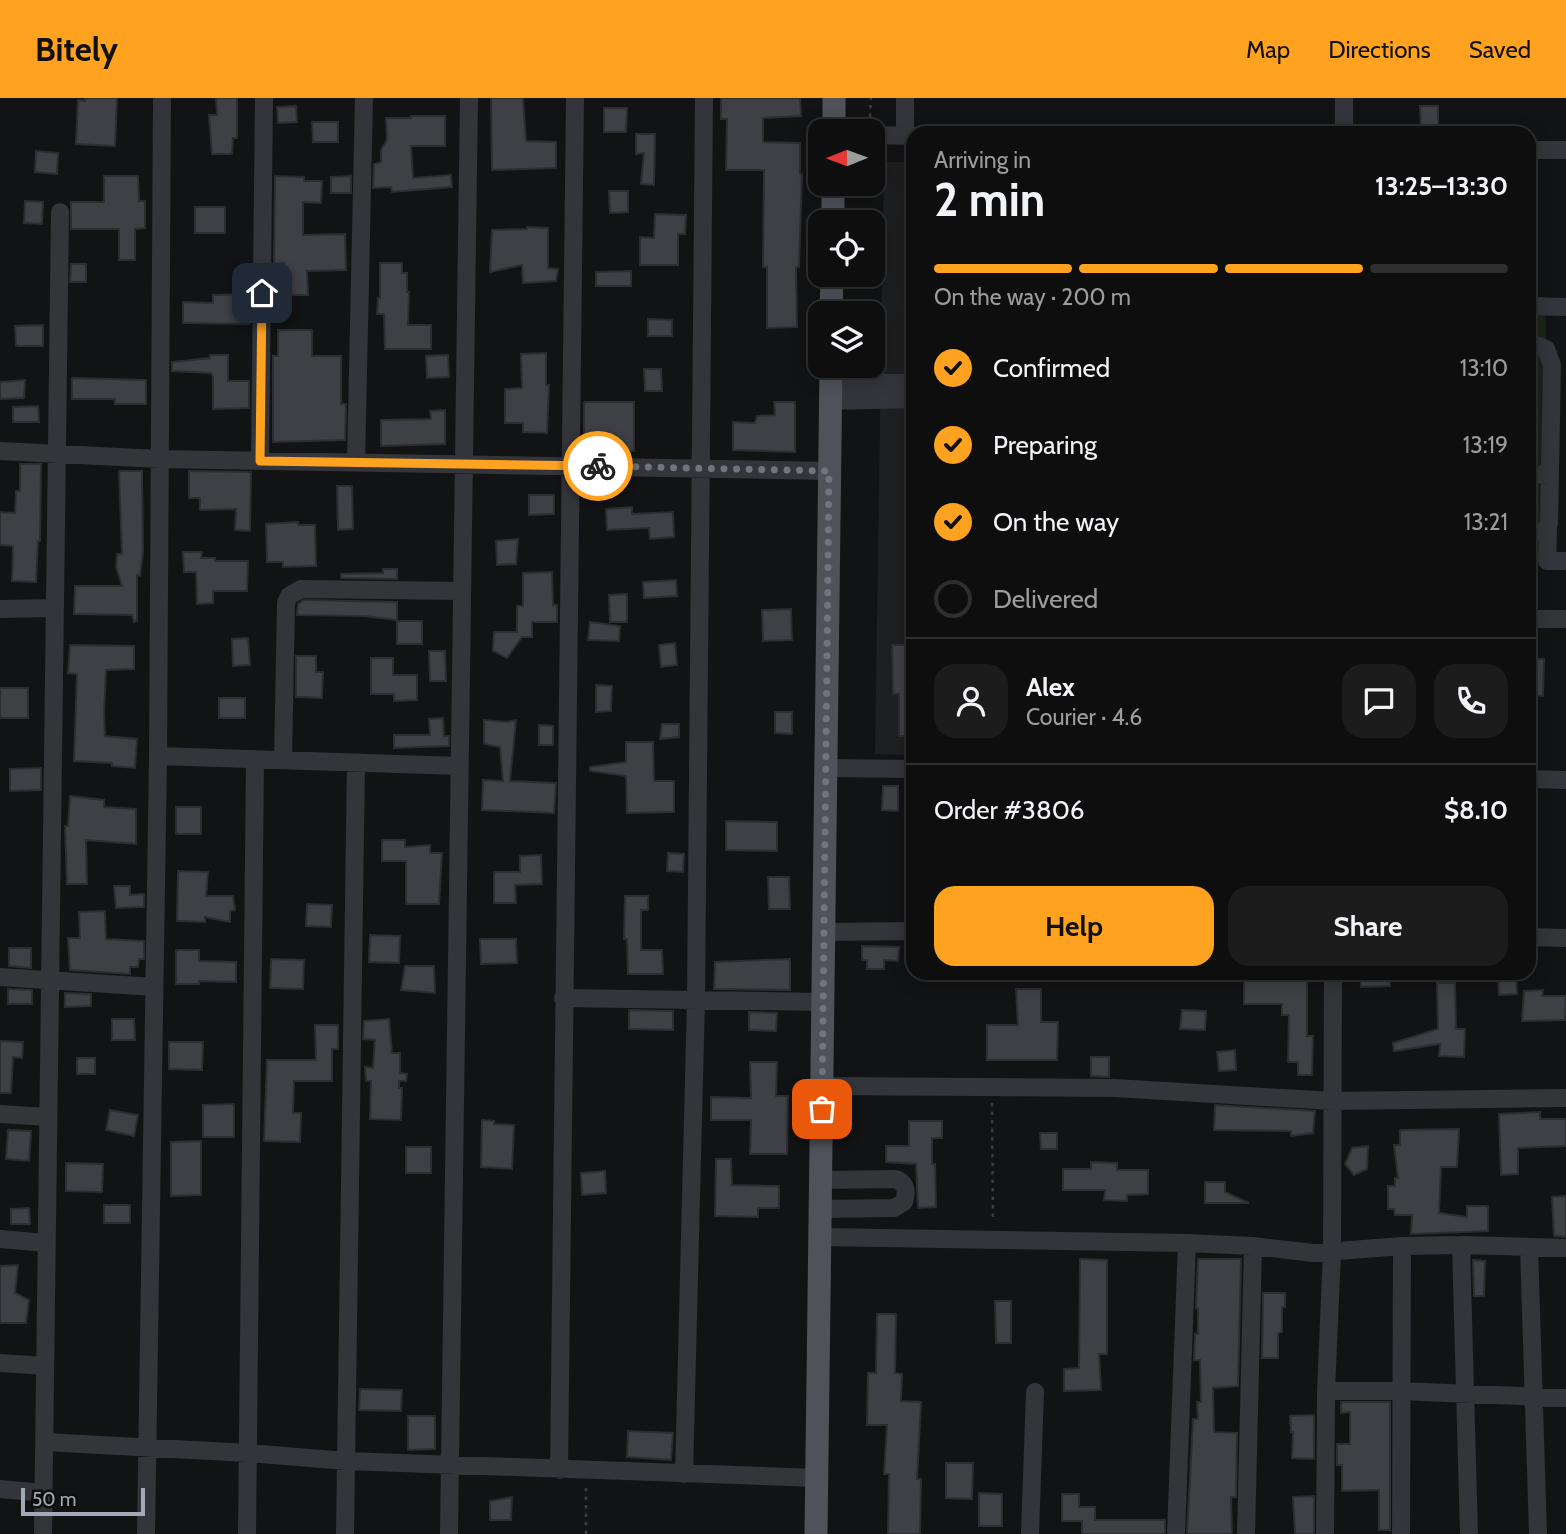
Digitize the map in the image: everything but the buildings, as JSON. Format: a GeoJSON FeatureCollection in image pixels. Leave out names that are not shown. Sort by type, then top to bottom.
{"type":"FeatureCollection","features":[{"type":"Feature","properties":{"kind":"main road"},"geometry":{"type":"LineString","coordinates":[[834,98],[834,119]]}},
{"type":"Feature","properties":{"kind":"main road"},"geometry":{"type":"LineString","coordinates":[[817,1534],[830,383]]}},
{"type":"Feature","properties":{"kind":"street"},"geometry":{"type":"LineString","coordinates":[[146,1534],[158,756],[162,98]]}},
{"type":"Feature","properties":{"kind":"street"},"geometry":{"type":"LineString","coordinates":[[260,461],[264,98]]}},
{"type":"Feature","properties":{"kind":"street"},"geometry":{"type":"LineString","coordinates":[[356,462],[364,98]]}},
{"type":"Feature","properties":{"kind":"street"},"geometry":{"type":"LineString","coordinates":[[449,1534],[468,98]]}},
{"type":"Feature","properties":{"kind":"street"},"geometry":{"type":"LineString","coordinates":[[559,1470],[563,998],[573,465],[575,98]]}},
{"type":"Feature","properties":{"kind":"street"},"geometry":{"type":"LineString","coordinates":[[684,1474],[696,1000],[704,98]]}},
{"type":"Feature","properties":{"kind":"street"},"geometry":{"type":"LineString","coordinates":[[905,98],[908,126]]}},
{"type":"Feature","properties":{"kind":"street"},"geometry":{"type":"LineString","coordinates":[[1344,98],[1344,126]]}},
{"type":"Feature","properties":{"kind":"street"},"geometry":{"type":"LineString","coordinates":[[886,131],[906,135]]}},
{"type":"Feature","properties":{"kind":"street"},"geometry":{"type":"LineString","coordinates":[[1536,149],[1566,150]]}},
{"type":"Feature","properties":{"kind":"street"},"geometry":{"type":"LineString","coordinates":[[43,1534],[60,212]]}},
{"type":"Feature","properties":{"kind":"street"},"geometry":{"type":"LineString","coordinates":[[1536,306],[1566,307]]}},
{"type":"Feature","properties":{"kind":"street"},"geometry":{"type":"LineString","coordinates":[[1536,346],[1546,349],[1550,357],[1548,561],[1566,561]]}},
{"type":"Feature","properties":{"kind":"street"},"geometry":{"type":"LineString","coordinates":[[830,383],[906,383]]}},
{"type":"Feature","properties":{"kind":"street"},"geometry":{"type":"LineString","coordinates":[[830,383],[906,397]]}},
{"type":"Feature","properties":{"kind":"street"},"geometry":{"type":"LineString","coordinates":[[0,451],[159,459],[829,471]]}},
{"type":"Feature","properties":{"kind":"street"},"geometry":{"type":"LineString","coordinates":[[1536,474],[1550,475]]}},
{"type":"Feature","properties":{"kind":"street"},"geometry":{"type":"LineString","coordinates":[[1536,533],[1548,528]]}},
{"type":"Feature","properties":{"kind":"street"},"geometry":{"type":"LineString","coordinates":[[283,760],[286,603],[289,596],[301,589],[461,591]]}},
{"type":"Feature","properties":{"kind":"street"},"geometry":{"type":"LineString","coordinates":[[0,609],[55,608]]}},
{"type":"Feature","properties":{"kind":"street"},"geometry":{"type":"LineString","coordinates":[[1536,619],[1566,619]]}},
{"type":"Feature","properties":{"kind":"street"},"geometry":{"type":"LineString","coordinates":[[158,756],[459,766]]}},
{"type":"Feature","properties":{"kind":"street"},"geometry":{"type":"LineString","coordinates":[[247,1534],[255,760]]}},
{"type":"Feature","properties":{"kind":"street"},"geometry":{"type":"LineString","coordinates":[[345,1534],[356,763]]}},
{"type":"Feature","properties":{"kind":"street"},"geometry":{"type":"LineString","coordinates":[[824,768],[906,769]]}},
{"type":"Feature","properties":{"kind":"street"},"geometry":{"type":"LineString","coordinates":[[1536,779],[1566,779]]}},
{"type":"Feature","properties":{"kind":"street"},"geometry":{"type":"LineString","coordinates":[[824,932],[906,931]]}},
{"type":"Feature","properties":{"kind":"street"},"geometry":{"type":"LineString","coordinates":[[1536,937],[1566,938]]}},
{"type":"Feature","properties":{"kind":"street"},"geometry":{"type":"LineString","coordinates":[[0,977],[155,987]]}},
{"type":"Feature","properties":{"kind":"street"},"geometry":{"type":"LineString","coordinates":[[1325,1534],[1326,1391],[1332,1252],[1333,980]]}},
{"type":"Feature","properties":{"kind":"street"},"geometry":{"type":"LineString","coordinates":[[563,998],[823,1002]]}},
{"type":"Feature","properties":{"kind":"street"},"geometry":{"type":"LineString","coordinates":[[822,1086],[1150,1089],[1332,1101],[1566,1098]]}},
{"type":"Feature","properties":{"kind":"street"},"geometry":{"type":"LineString","coordinates":[[0,1114],[48,1117]]}},
{"type":"Feature","properties":{"kind":"street"},"geometry":{"type":"LineString","coordinates":[[821,1209],[894,1208],[904,1202],[906,1190],[901,1181],[896,1179],[822,1180]]}},
{"type":"Feature","properties":{"kind":"street"},"geometry":{"type":"LineString","coordinates":[[821,1237],[1187,1243],[1253,1246],[1296,1252],[1461,1245],[1566,1248]]}},
{"type":"Feature","properties":{"kind":"street"},"geometry":{"type":"LineString","coordinates":[[0,1240],[46,1243]]}},
{"type":"Feature","properties":{"kind":"street"},"geometry":{"type":"LineString","coordinates":[[1176,1534],[1187,1243]]}},
{"type":"Feature","properties":{"kind":"street"},"geometry":{"type":"LineString","coordinates":[[1461,1245],[1469,1534]]}},
{"type":"Feature","properties":{"kind":"street"},"geometry":{"type":"LineString","coordinates":[[1246,1534],[1253,1246]]}},
{"type":"Feature","properties":{"kind":"street"},"geometry":{"type":"LineString","coordinates":[[1401,1534],[1402,1246]]}},
{"type":"Feature","properties":{"kind":"street"},"geometry":{"type":"LineString","coordinates":[[1529,1247],[1538,1534]]}},
{"type":"Feature","properties":{"kind":"street"},"geometry":{"type":"LineString","coordinates":[[0,1363],[45,1366]]}},
{"type":"Feature","properties":{"kind":"street"},"geometry":{"type":"LineString","coordinates":[[1326,1391],[1400,1391],[1566,1398]]}},
{"type":"Feature","properties":{"kind":"street"},"geometry":{"type":"LineString","coordinates":[[1030,1534],[1035,1392]]}},
{"type":"Feature","properties":{"kind":"street"},"geometry":{"type":"LineString","coordinates":[[45,1442],[347,1461],[817,1478]]}},
{"type":"Feature","properties":{"kind":"street"},"geometry":{"type":"LineString","coordinates":[[0,1489],[44,1493]]}},
{"type":"Feature","properties":{"kind":"path"},"geometry":{"type":"LineString","coordinates":[[870,98],[871,119]]}},
{"type":"Feature","properties":{"kind":"path"},"geometry":{"type":"LineString","coordinates":[[991,1087],[994,1239]]}},
{"type":"Feature","properties":{"kind":"path"},"geometry":{"type":"LineString","coordinates":[[586,1534],[587,1471]]}},
{"type":"Feature","properties":{"kind":"shaded area"},"geometry":{"type":"Polygon","coordinates":[[[886,162],[906,162],[906,755],[875,754],[881,378],[885,378],[885,301],[882,301],[882,287],[885,287],[883,210],[886,162]]]}},
{"type":"Feature","properties":{"kind":"shaded area"},"geometry":{"type":"Polygon","coordinates":[[[1536,310],[1546,310],[1545,529],[1536,529],[1536,310]]]}},
{"type":"Feature","properties":{"kind":"way so far"},"geometry":{"type":"LineString","coordinates":[[598,466],[829,471],[822,1109]]}},
{"type":"Feature","properties":{"kind":"route"},"geometry":{"type":"LineString","coordinates":[[262,293],[260,461],[598,466]]}}]}
